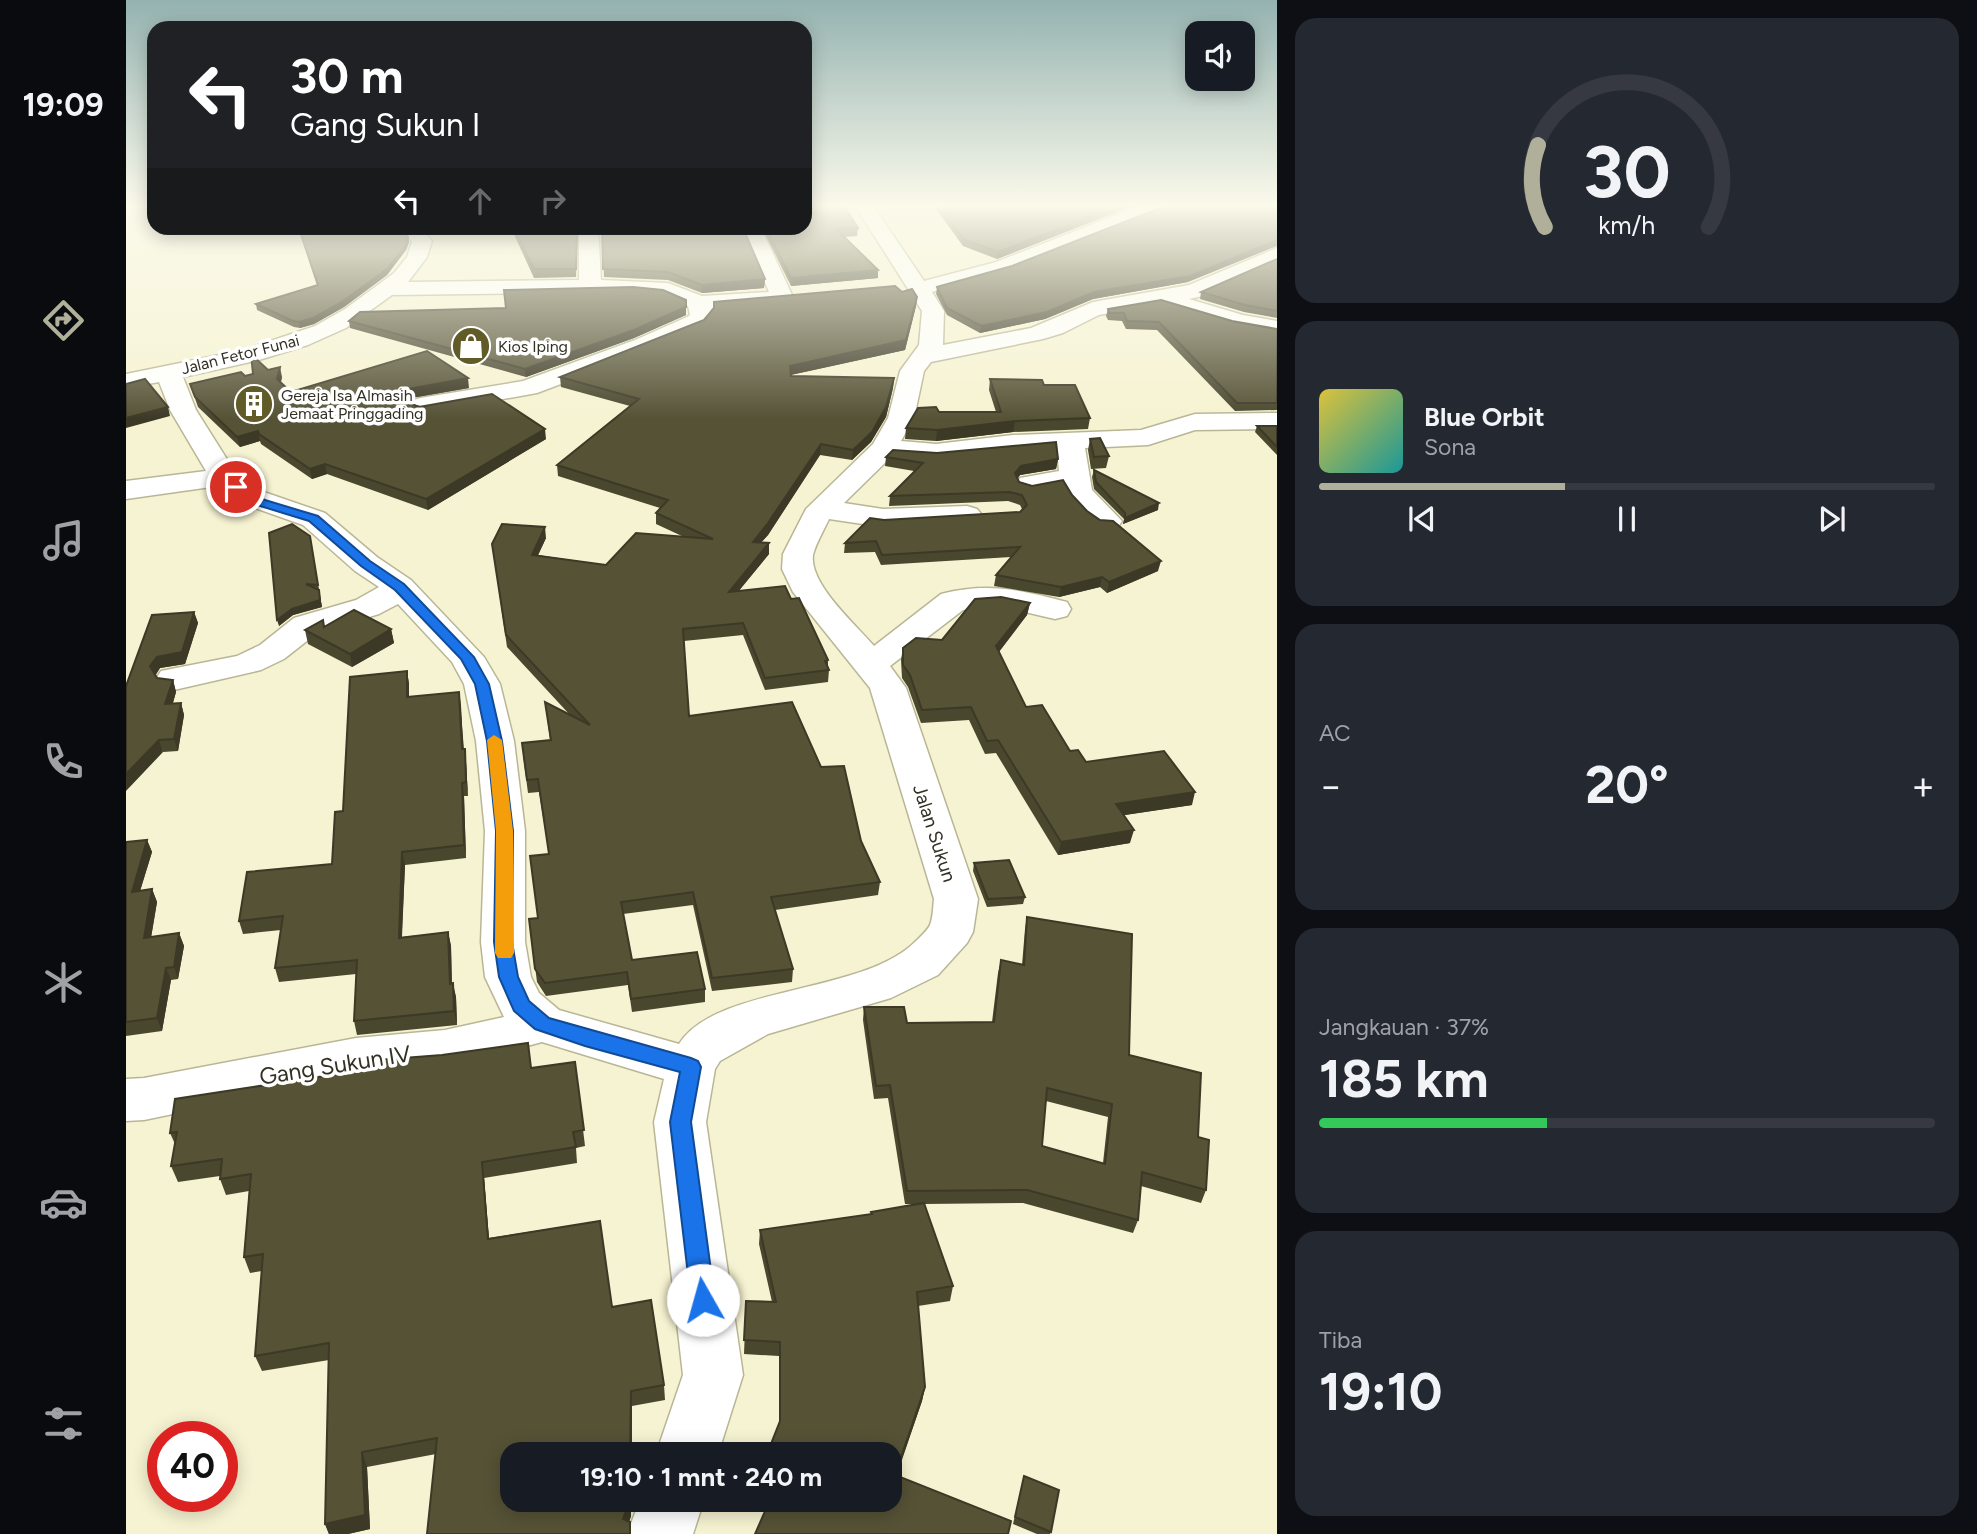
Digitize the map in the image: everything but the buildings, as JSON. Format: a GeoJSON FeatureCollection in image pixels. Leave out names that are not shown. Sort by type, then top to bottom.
{"type":"FeatureCollection","features":[{"type":"Feature","properties":{"kind":"street","name":"Jalan Fetor Funai"},"geometry":{"type":"LineString","coordinates":[[126,381],[269,350],[301,340],[344,320],[402,276]]}},
{"type":"Feature","properties":{"kind":"street"},"geometry":{"type":"LineString","coordinates":[[590,276],[590,287]]}},
{"type":"Feature","properties":{"kind":"street"},"geometry":{"type":"LineString","coordinates":[[773,276],[782,297]]}},
{"type":"Feature","properties":{"kind":"street","name":"Jalan Sukun"},"geometry":{"type":"LineString","coordinates":[[691,1442],[713,1376],[680,1122],[691,1067],[703,1047],[725,1033],[754,1020],[875,986],[922,963],[951,932],[956,899],[900,718],[888,688],[872,664],[804,585],[798,569],[798,554],[816,515],[884,448],[901,418],[912,371],[931,345],[933,311],[908,287],[902,276]]}},
{"type":"Feature","properties":{"kind":"street"},"geometry":{"type":"LineString","coordinates":[[908,287],[960,276]]}},
{"type":"Feature","properties":{"kind":"street"},"geometry":{"type":"LineString","coordinates":[[923,356],[1035,334],[1055,328],[1093,309],[1164,298],[1206,287],[1228,276]]}},
{"type":"Feature","properties":{"kind":"street"},"geometry":{"type":"LineString","coordinates":[[386,289],[668,289],[699,303],[808,294]]}},
{"type":"Feature","properties":{"kind":"street"},"geometry":{"type":"LineString","coordinates":[[1164,298],[1239,321],[1277,328]]}},
{"type":"Feature","properties":{"kind":"street"},"geometry":{"type":"LineString","coordinates":[[420,406],[507,393],[545,383],[695,322],[701,316],[699,303]]}},
{"type":"Feature","properties":{"kind":"street"},"geometry":{"type":"LineString","coordinates":[[168,372],[183,410],[224,477],[248,496],[313,519],[366,564],[400,587],[467,657],[482,684],[495,741],[505,831],[503,942],[508,977],[521,1005],[542,1023],[585,1038],[691,1067]]}},
{"type":"Feature","properties":{"kind":"street"},"geometry":{"type":"LineString","coordinates":[[884,448],[936,452],[1013,443],[1150,437],[1182,424],[1195,422],[1277,421]]}},
{"type":"Feature","properties":{"kind":"street"},"geometry":{"type":"LineString","coordinates":[[1070,440],[1074,477],[1079,493],[1107,521]]}},
{"type":"Feature","properties":{"kind":"street"},"geometry":{"type":"LineString","coordinates":[[126,490],[224,477]]}},
{"type":"Feature","properties":{"kind":"street"},"geometry":{"type":"LineString","coordinates":[[1030,484],[1074,477]]}},
{"type":"Feature","properties":{"kind":"street"},"geometry":{"type":"LineString","coordinates":[[823,509],[883,519],[995,513]]}},
{"type":"Feature","properties":{"kind":"street"},"geometry":{"type":"LineString","coordinates":[[174,679],[253,662],[272,652],[310,623],[349,614],[376,604],[400,587]]}},
{"type":"Feature","properties":{"kind":"street"},"geometry":{"type":"LineString","coordinates":[[872,664],[953,601],[999,596],[1055,609]]}},
{"type":"Feature","properties":{"kind":"street","name":"Gang Sukun IV"},"geometry":{"type":"LineString","coordinates":[[126,1100],[144,1099],[356,1057],[445,1049],[510,1034],[542,1023]]}},
{"type":"Feature","properties":{"kind":"street"},"geometry":{"type":"LineString","coordinates":[[660,1534],[668,1512]]}},
{"type":"Feature","properties":{"kind":"slow traffic"},"geometry":{"type":"LineString","coordinates":[[494,740],[505,831],[505,953]]}},
{"type":"Feature","properties":{"kind":"place","name":"Kios Iping"},"geometry":{"type":"Point","coordinates":[471,346]}},
{"type":"Feature","properties":{"kind":"place","name":"Gereja Isa Almasih Jemaat Pringgading"},"geometry":{"type":"Point","coordinates":[254,404]}},
{"type":"Feature","properties":{"kind":"route"},"geometry":{"type":"LineString","coordinates":[[236,487],[261,502],[313,519],[366,564],[400,587],[467,657],[482,684],[495,741],[505,831],[503,942],[508,977],[521,1005],[542,1023],[585,1038],[691,1067],[680,1122],[703,1300]]}}]}
